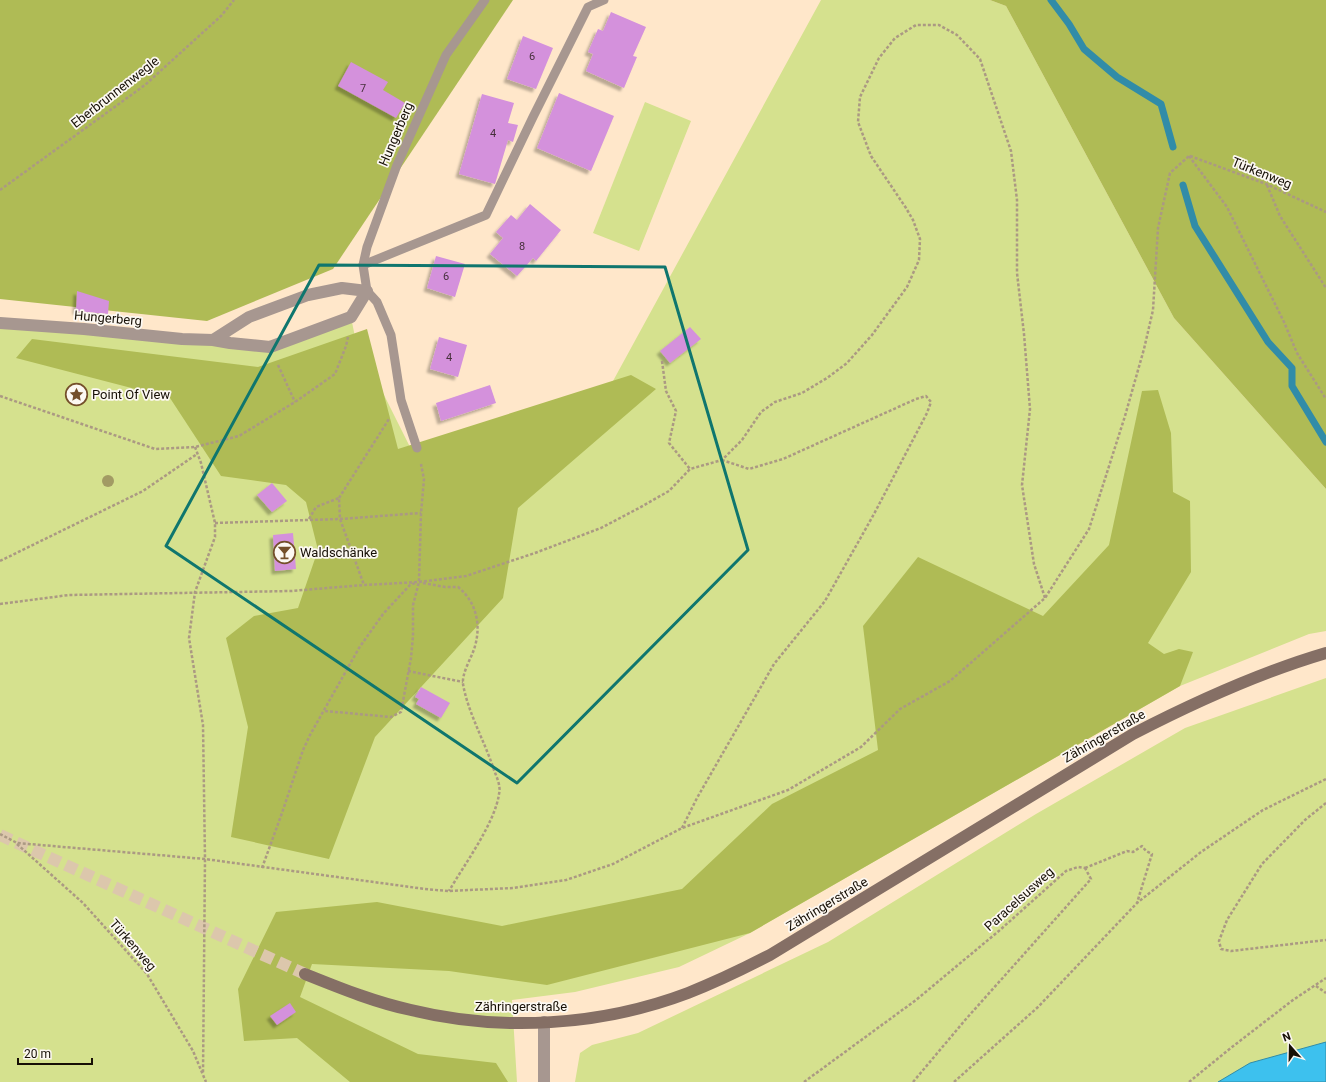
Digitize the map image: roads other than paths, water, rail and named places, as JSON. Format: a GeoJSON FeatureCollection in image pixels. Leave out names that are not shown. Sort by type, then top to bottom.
{"type":"FeatureCollection","features":[{"type":"Feature","properties":{"kind":"main road","name":"Zähringerstraße"},"geometry":{"type":"LineString","coordinates":[[305,974],[359,996],[411,1010],[460,1019],[500,1023],[544,1022],[590,1018],[640,1008],[687,994],[729,976],[777,950],[1133,734],[1225,689],[1275,670],[1325,654]]}},
{"type":"Feature","properties":{"kind":"street"},"geometry":{"type":"LineString","coordinates":[[213,340],[250,317],[308,295],[342,288],[367,291]]}},
{"type":"Feature","properties":{"kind":"street","name":"Hungerberg"},"geometry":{"type":"LineString","coordinates":[[0,323],[84,329],[182,339],[213,340],[270,347],[351,317],[367,291]]}},
{"type":"Feature","properties":{"kind":"street"},"geometry":{"type":"LineString","coordinates":[[544,1022],[544,1082]]}},
{"type":"Feature","properties":{"kind":"lane","name":"Hungerberg"},"geometry":{"type":"LineString","coordinates":[[367,291],[363,265],[397,165],[446,55],[485,0]]}},
{"type":"Feature","properties":{"kind":"lane"},"geometry":{"type":"LineString","coordinates":[[363,265],[486,215],[533,116],[588,7],[604,0]]}},
{"type":"Feature","properties":{"kind":"lane"},"geometry":{"type":"LineString","coordinates":[[367,291],[377,302],[391,335],[401,400],[416,448]]}},
{"type":"Feature","properties":{"kind":"water"},"geometry":{"type":"Polygon","coordinates":[[[1326,1042],[1326,1082],[1218,1082],[1250,1063],[1326,1042]]]}},
{"type":"Feature","properties":{"kind":"waterway"},"geometry":{"type":"LineString","coordinates":[[1051,0],[1069,24],[1084,49],[1117,77],[1161,104],[1173,147]]}},
{"type":"Feature","properties":{"kind":"waterway"},"geometry":{"type":"LineString","coordinates":[[1183,185],[1195,226],[1268,342],[1292,368],[1292,386],[1326,442]]}},
{"type":"Feature","properties":{"kind":"tunnel"},"geometry":{"type":"LineString","coordinates":[[0,835],[305,974]]}},
{"type":"Feature","properties":{"kind":"place","name":"Point Of View"},"geometry":{"type":"Point","coordinates":[76,394]}},
{"type":"Feature","properties":{"kind":"place","name":"Waldschänke"},"geometry":{"type":"Point","coordinates":[284,552]}}]}
